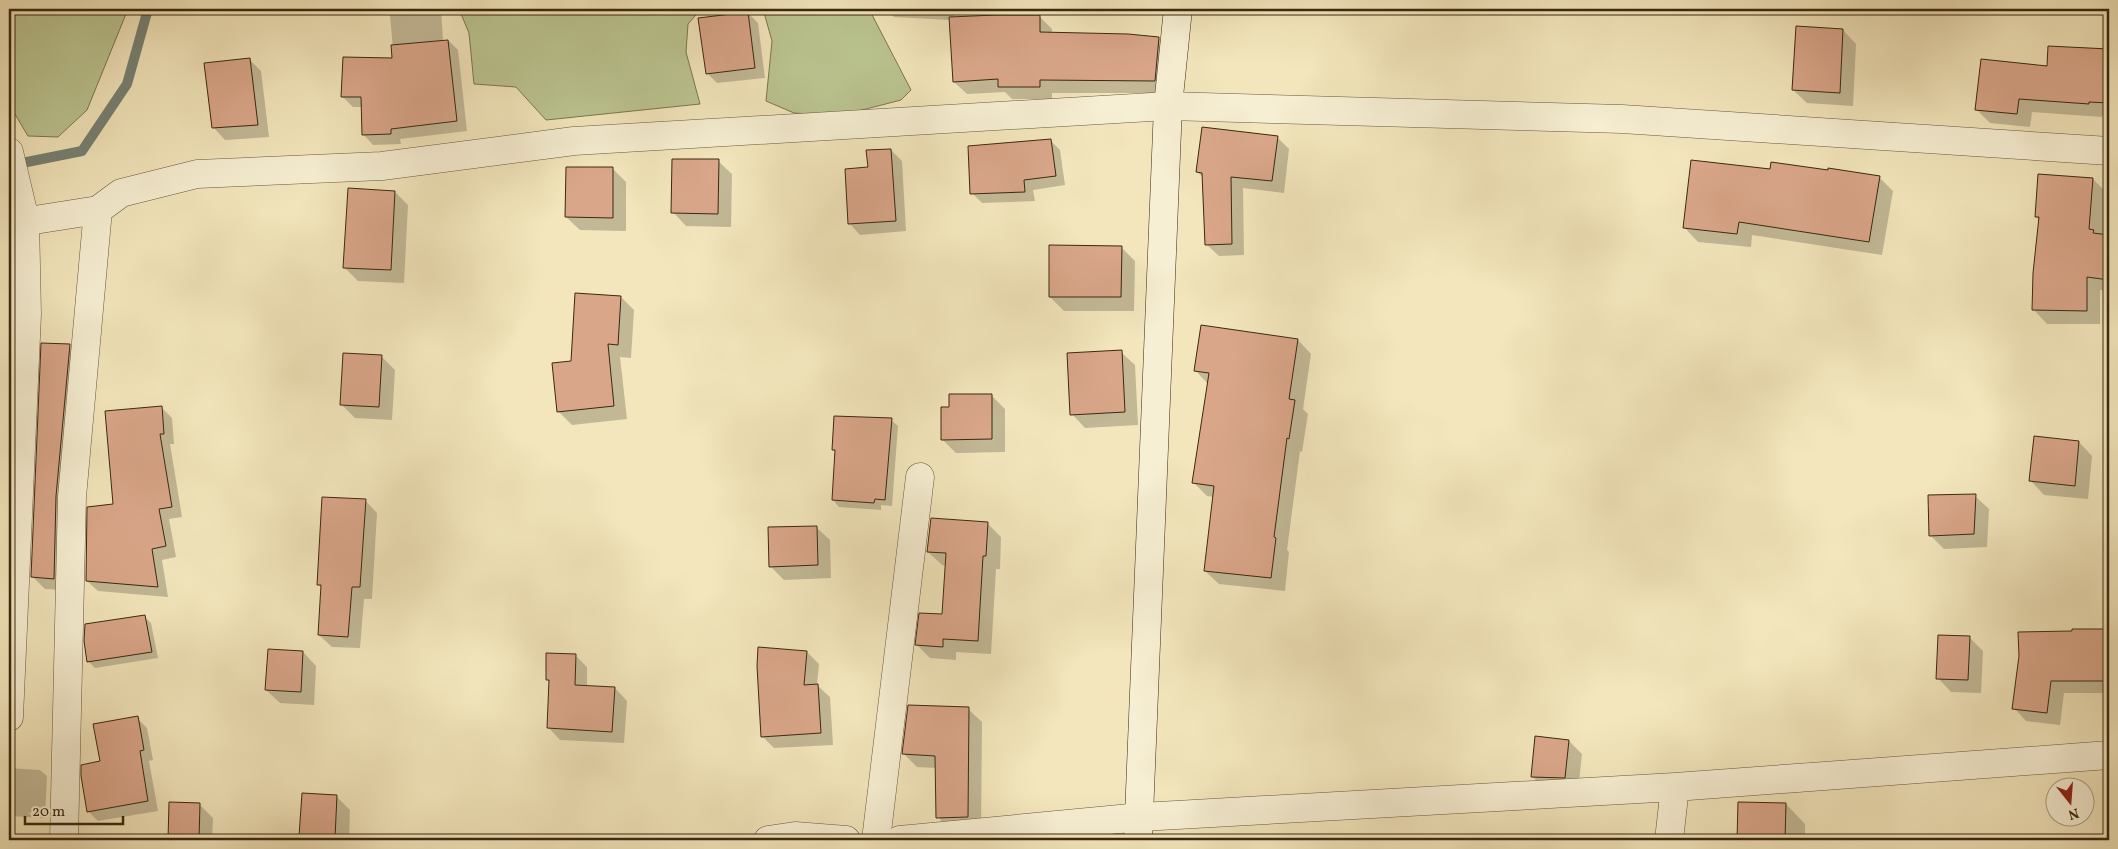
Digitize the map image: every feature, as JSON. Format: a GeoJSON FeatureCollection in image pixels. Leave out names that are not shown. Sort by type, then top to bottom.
{"type":"FeatureCollection","features":[{"type":"Feature","properties":{"kind":"street"},"geometry":{"type":"LineString","coordinates":[[1139,829],[1168,106],[1178,9]]}},
{"type":"Feature","properties":{"kind":"street"},"geometry":{"type":"LineString","coordinates":[[17,222],[98,210],[121,192],[197,174],[382,166],[574,140],[1168,106],[1622,119],[2109,151]]}},
{"type":"Feature","properties":{"kind":"street"},"geometry":{"type":"LineString","coordinates":[[9,152],[18,188],[17,222],[27,314],[9,717]]}},
{"type":"Feature","properties":{"kind":"street"},"geometry":{"type":"LineString","coordinates":[[64,840],[72,497],[98,210]]}},
{"type":"Feature","properties":{"kind":"street"},"geometry":{"type":"LineString","coordinates":[[876,840],[920,477]]}},
{"type":"Feature","properties":{"kind":"street"},"geometry":{"type":"LineString","coordinates":[[900,840],[1139,829],[2109,755]]}},
{"type":"Feature","properties":{"kind":"street"},"geometry":{"type":"LineString","coordinates":[[1669,840],[1675,787]]}},
{"type":"Feature","properties":{"kind":"street"},"geometry":{"type":"LineString","coordinates":[[768,840],[794,836],[846,840]]}},
{"type":"Feature","properties":{"kind":"green space"},"geometry":{"type":"Polygon","coordinates":[[[9,9],[128,9],[87,110],[58,137],[28,136],[9,104],[9,9]]]}},
{"type":"Feature","properties":{"kind":"green space"},"geometry":{"type":"Polygon","coordinates":[[[459,9],[701,9],[688,24],[686,52],[700,104],[546,120],[516,87],[474,84],[469,33],[459,9]]]}},
{"type":"Feature","properties":{"kind":"green space"},"geometry":{"type":"Polygon","coordinates":[[[763,9],[869,9],[911,90],[901,100],[839,116],[794,113],[766,101],[772,41],[763,9]]]}},
{"type":"Feature","properties":{"kind":"building"},"geometry":{"type":"Polygon","coordinates":[[[748,12],[755,68],[706,74],[698,18],[748,12]]]}},
{"type":"Feature","properties":{"kind":"building"},"geometry":{"type":"Polygon","coordinates":[[[1040,15],[1040,32],[1128,34],[1159,37],[1155,81],[1040,80],[1040,87],[998,87],[998,79],[953,82],[949,17],[1040,15]]]}},
{"type":"Feature","properties":{"kind":"building"},"geometry":{"type":"Polygon","coordinates":[[[1796,26],[1843,29],[1840,93],[1792,90],[1796,26]]]}},
{"type":"Feature","properties":{"kind":"building"},"geometry":{"type":"Polygon","coordinates":[[[448,40],[457,121],[391,129],[391,134],[362,135],[361,97],[341,97],[343,57],[392,58],[391,45],[448,40]]]}},
{"type":"Feature","properties":{"kind":"building"},"geometry":{"type":"Polygon","coordinates":[[[2048,46],[2109,49],[2109,103],[2089,102],[2089,104],[2019,99],[2017,114],[1975,110],[1981,59],[2047,66],[2048,46]]]}},
{"type":"Feature","properties":{"kind":"building"},"geometry":{"type":"Polygon","coordinates":[[[250,58],[258,125],[212,128],[204,63],[250,58]]]}},
{"type":"Feature","properties":{"kind":"building"},"geometry":{"type":"Polygon","coordinates":[[[1202,127],[1278,136],[1272,181],[1231,177],[1232,244],[1205,245],[1202,173],[1196,172],[1202,127]]]}},
{"type":"Feature","properties":{"kind":"building"},"geometry":{"type":"Polygon","coordinates":[[[1051,139],[1056,176],[1024,180],[1025,192],[970,194],[968,146],[1051,139]]]}},
{"type":"Feature","properties":{"kind":"building"},"geometry":{"type":"Polygon","coordinates":[[[891,149],[896,221],[848,224],[845,169],[868,167],[866,150],[891,149]]]}},
{"type":"Feature","properties":{"kind":"building"},"geometry":{"type":"Polygon","coordinates":[[[672,159],[719,159],[718,214],[671,213],[672,159]]]}},
{"type":"Feature","properties":{"kind":"building"},"geometry":{"type":"Polygon","coordinates":[[[1691,160],[1770,169],[1771,162],[1880,176],[1869,242],[1739,222],[1737,234],[1683,228],[1691,160]]]}},
{"type":"Feature","properties":{"kind":"building"},"geometry":{"type":"Polygon","coordinates":[[[566,167],[613,167],[613,218],[565,217],[566,167]]]}},
{"type":"Feature","properties":{"kind":"building"},"geometry":{"type":"Polygon","coordinates":[[[2038,174],[2093,178],[2089,229],[2094,230],[2093,233],[2109,235],[2109,280],[2087,277],[2087,311],[2032,310],[2033,273],[2039,217],[2035,217],[2038,174]]]}},
{"type":"Feature","properties":{"kind":"building"},"geometry":{"type":"Polygon","coordinates":[[[348,188],[395,191],[391,270],[343,268],[348,188]]]}},
{"type":"Feature","properties":{"kind":"building"},"geometry":{"type":"Polygon","coordinates":[[[1049,245],[1122,246],[1121,297],[1049,297],[1049,245]]]}},
{"type":"Feature","properties":{"kind":"building"},"geometry":{"type":"Polygon","coordinates":[[[575,293],[621,296],[618,345],[608,344],[614,406],[557,412],[552,363],[571,361],[575,293]]]}},
{"type":"Feature","properties":{"kind":"building"},"geometry":{"type":"Polygon","coordinates":[[[1201,325],[1298,339],[1289,399],[1295,400],[1289,439],[1287,438],[1274,537],[1276,538],[1271,578],[1204,571],[1214,486],[1192,483],[1209,373],[1194,371],[1201,325]]]}},
{"type":"Feature","properties":{"kind":"building"},"geometry":{"type":"Polygon","coordinates":[[[41,343],[70,344],[56,496],[54,579],[31,577],[41,343]]]}},
{"type":"Feature","properties":{"kind":"building"},"geometry":{"type":"Polygon","coordinates":[[[1122,350],[1125,412],[1070,415],[1067,353],[1122,350]]]}},
{"type":"Feature","properties":{"kind":"building"},"geometry":{"type":"Polygon","coordinates":[[[343,353],[382,355],[379,407],[340,405],[343,353]]]}},
{"type":"Feature","properties":{"kind":"building"},"geometry":{"type":"Polygon","coordinates":[[[949,394],[992,394],[992,439],[941,440],[941,407],[949,407],[949,394]]]}},
{"type":"Feature","properties":{"kind":"building"},"geometry":{"type":"Polygon","coordinates":[[[162,406],[164,434],[160,434],[172,507],[159,509],[166,546],[152,549],[158,587],[86,581],[87,507],[113,504],[105,411],[162,406]]]}},
{"type":"Feature","properties":{"kind":"building"},"geometry":{"type":"Polygon","coordinates":[[[834,416],[892,418],[885,500],[875,499],[874,503],[832,500],[835,450],[832,450],[834,416]]]}},
{"type":"Feature","properties":{"kind":"building"},"geometry":{"type":"Polygon","coordinates":[[[2034,436],[2079,441],[2075,486],[2029,481],[2034,436]]]}},
{"type":"Feature","properties":{"kind":"building"},"geometry":{"type":"Polygon","coordinates":[[[1976,494],[1974,534],[1929,536],[1928,495],[1976,494]]]}},
{"type":"Feature","properties":{"kind":"building"},"geometry":{"type":"Polygon","coordinates":[[[322,497],[366,499],[360,587],[352,587],[348,637],[318,635],[321,585],[317,585],[322,497]]]}},
{"type":"Feature","properties":{"kind":"building"},"geometry":{"type":"Polygon","coordinates":[[[931,518],[988,522],[986,556],[983,556],[978,641],[943,639],[943,647],[915,645],[919,613],[942,614],[946,553],[927,552],[931,518]]]}},
{"type":"Feature","properties":{"kind":"building"},"geometry":{"type":"Polygon","coordinates":[[[817,526],[818,565],[769,567],[768,527],[817,526]]]}},
{"type":"Feature","properties":{"kind":"building"},"geometry":{"type":"Polygon","coordinates":[[[145,615],[152,652],[87,662],[84,641],[85,624],[145,615]]]}},
{"type":"Feature","properties":{"kind":"building"},"geometry":{"type":"Polygon","coordinates":[[[2072,629],[2109,629],[2109,681],[2051,681],[2047,713],[2012,709],[2019,656],[2018,632],[2072,631],[2072,629]]]}},
{"type":"Feature","properties":{"kind":"building"},"geometry":{"type":"Polygon","coordinates":[[[1938,635],[1970,636],[1968,680],[1936,679],[1938,635]]]}},
{"type":"Feature","properties":{"kind":"building"},"geometry":{"type":"Polygon","coordinates":[[[758,647],[807,651],[804,685],[818,684],[821,733],[761,737],[757,666],[758,647]]]}},
{"type":"Feature","properties":{"kind":"building"},"geometry":{"type":"Polygon","coordinates":[[[268,649],[303,651],[301,692],[265,690],[268,649]]]}},
{"type":"Feature","properties":{"kind":"building"},"geometry":{"type":"Polygon","coordinates":[[[546,653],[576,654],[575,685],[615,687],[612,732],[547,728],[549,680],[546,680],[546,653]]]}},
{"type":"Feature","properties":{"kind":"building"},"geometry":{"type":"Polygon","coordinates":[[[908,705],[969,707],[968,817],[936,818],[935,756],[902,754],[908,705]]]}},
{"type":"Feature","properties":{"kind":"building"},"geometry":{"type":"Polygon","coordinates":[[[138,716],[144,750],[140,751],[148,801],[87,812],[81,765],[100,761],[93,724],[138,716]]]}},
{"type":"Feature","properties":{"kind":"building"},"geometry":{"type":"Polygon","coordinates":[[[1535,736],[1569,740],[1565,778],[1531,777],[1535,736]]]}},
{"type":"Feature","properties":{"kind":"building"},"geometry":{"type":"Polygon","coordinates":[[[302,793],[337,795],[335,838],[299,836],[302,793]]]}},
{"type":"Feature","properties":{"kind":"building"},"geometry":{"type":"Polygon","coordinates":[[[169,802],[200,803],[199,840],[168,840],[169,802]]]}},
{"type":"Feature","properties":{"kind":"building"},"geometry":{"type":"Polygon","coordinates":[[[1738,802],[1786,803],[1785,840],[1737,840],[1738,802]]]}},
{"type":"Feature","properties":{"kind":"waterway"},"geometry":{"type":"LineString","coordinates":[[12,165],[82,151],[127,84],[148,9]]}}]}
